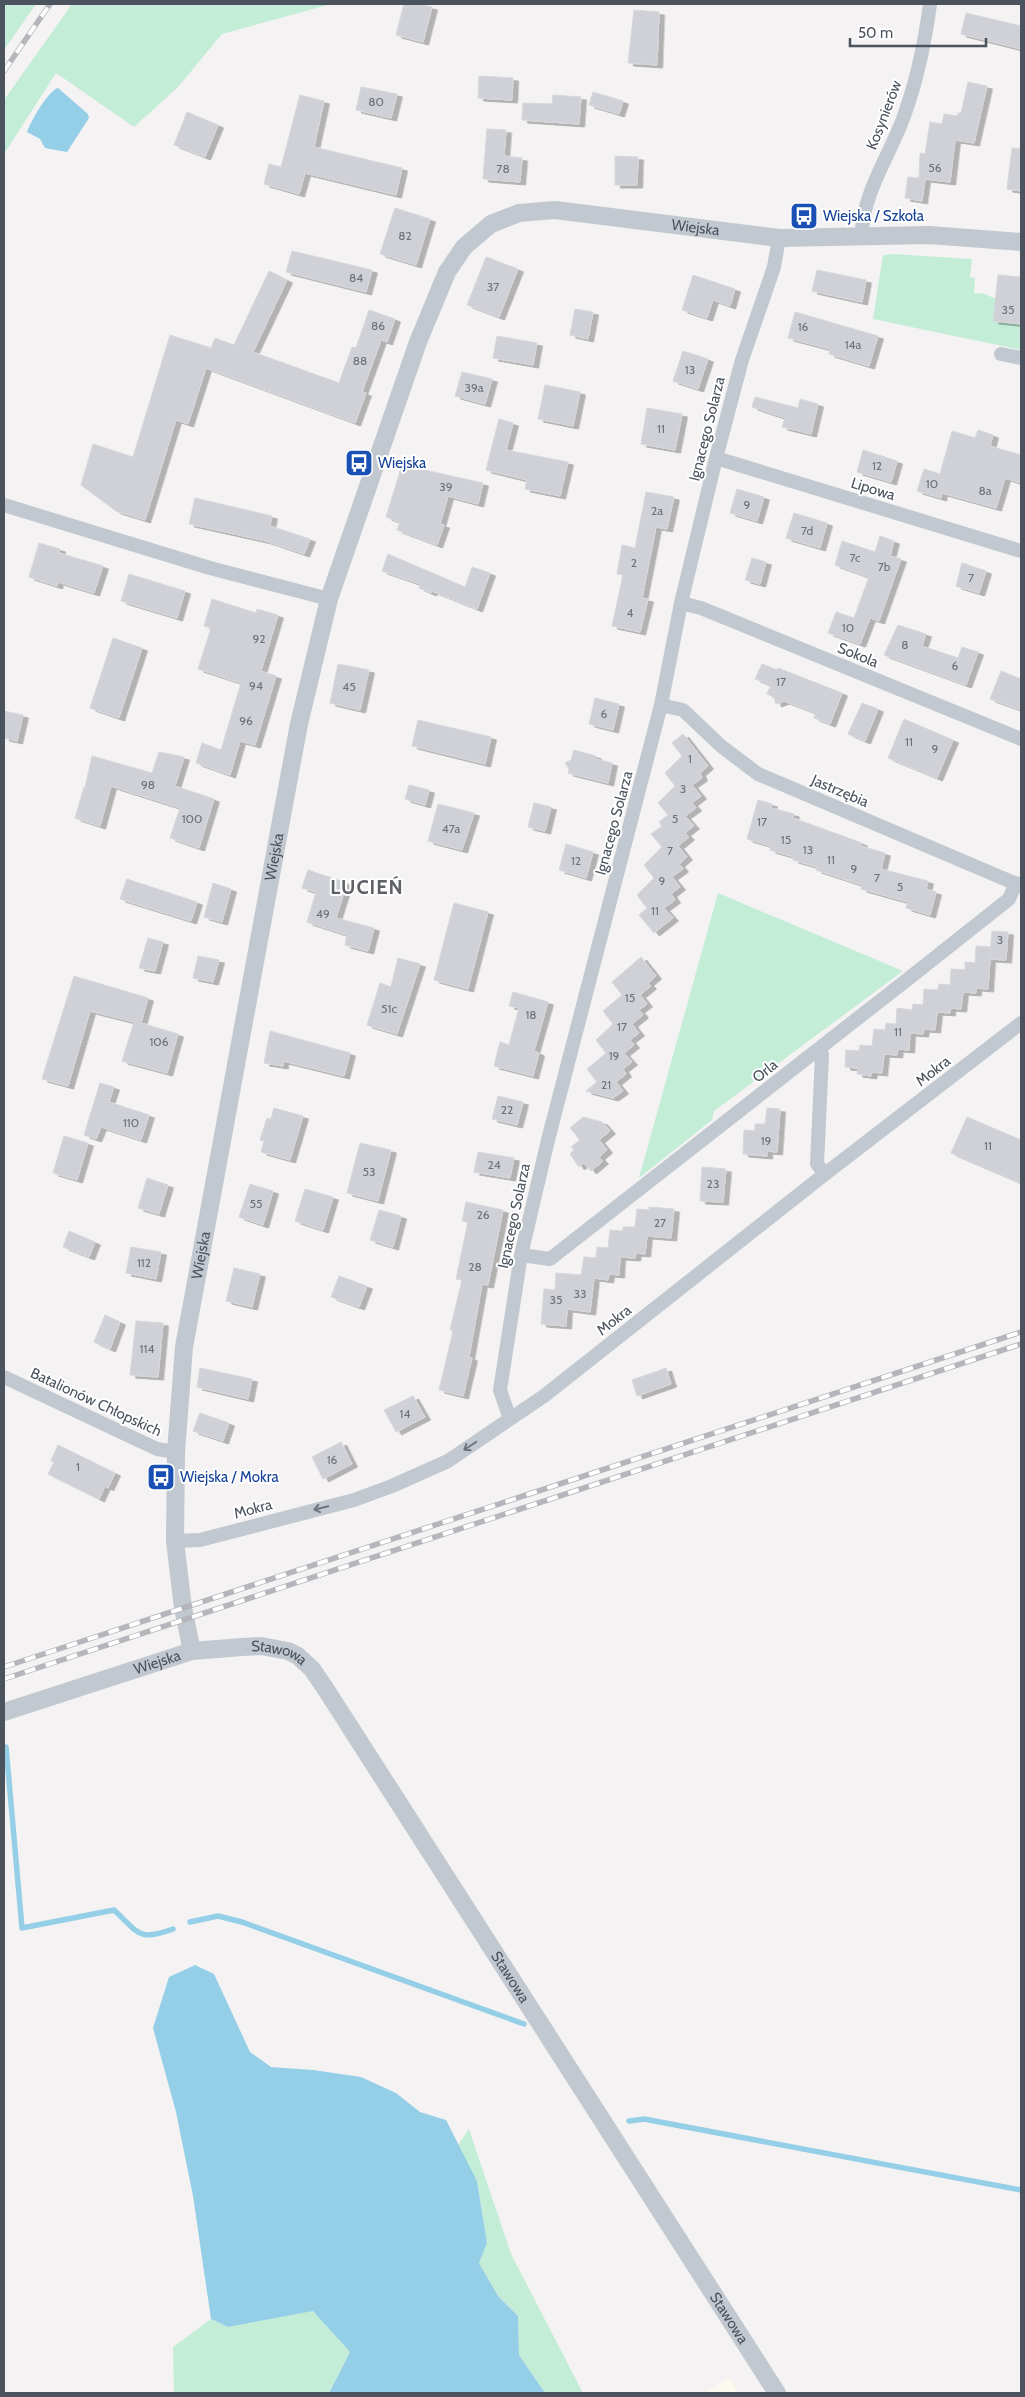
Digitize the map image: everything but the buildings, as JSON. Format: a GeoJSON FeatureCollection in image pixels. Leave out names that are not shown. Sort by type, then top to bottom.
{"type":"FeatureCollection","features":[{"type":"Feature","properties":{"kind":"street","name":"Kosynierów"},"geometry":{"type":"LineString","coordinates":[[862,236],[865,214],[875,184],[904,117],[919,68],[930,4]]}},
{"type":"Feature","properties":{"kind":"street","name":"Wiejska"},"geometry":{"type":"LineString","coordinates":[[4,1712],[192,1651],[183,1608],[175,1542],[176,1452],[184,1347],[282,810],[299,724],[329,599],[418,342],[447,272],[454,260],[476,236],[491,224],[519,213],[556,210],[779,238],[930,235],[1021,242]]}},
{"type":"Feature","properties":{"kind":"street","name":"Ignacego Solarza"},"geometry":{"type":"LineString","coordinates":[[510,1418],[500,1390],[520,1255],[550,1130],[661,705],[681,603],[716,458],[742,360],[774,267],[779,238]]}},
{"type":"Feature","properties":{"kind":"street"},"geometry":{"type":"LineString","coordinates":[[1001,354],[1021,358]]}},
{"type":"Feature","properties":{"kind":"street","name":"Lipowa"},"geometry":{"type":"LineString","coordinates":[[716,458],[1021,550]]}},
{"type":"Feature","properties":{"kind":"street"},"geometry":{"type":"LineString","coordinates":[[4,505],[210,568],[329,599]]}},
{"type":"Feature","properties":{"kind":"street","name":"Sokola"},"geometry":{"type":"LineString","coordinates":[[681,603],[711,612],[1021,739]]}},
{"type":"Feature","properties":{"kind":"street","name":"Jastrzębia"},"geometry":{"type":"LineString","coordinates":[[661,705],[683,710],[721,746],[758,774],[1019,885]]}},
{"type":"Feature","properties":{"kind":"street","name":"Orla"},"geometry":{"type":"LineString","coordinates":[[520,1255],[550,1259],[1009,898],[1019,885]]}},
{"type":"Feature","properties":{"kind":"street","name":"Mokra"},"geometry":{"type":"LineString","coordinates":[[175,1542],[200,1540],[374,1494],[448,1461],[544,1396],[825,1174],[1021,1023]]}},
{"type":"Feature","properties":{"kind":"street"},"geometry":{"type":"LineString","coordinates":[[819,1049],[822,1055],[816,1164],[825,1174]]}},
{"type":"Feature","properties":{"kind":"street","name":"Batalionów Chłopskich"},"geometry":{"type":"LineString","coordinates":[[4,1377],[157,1449],[176,1452]]}},
{"type":"Feature","properties":{"kind":"street","name":"Stawowa"},"geometry":{"type":"LineString","coordinates":[[192,1651],[261,1646],[276,1648],[298,1656],[312,1669],[776,2393]]}},
{"type":"Feature","properties":{"kind":"shaded area"},"geometry":{"type":"Polygon","coordinates":[[[729,2378],[739,2393],[704,2393],[729,2378]]]}},
{"type":"Feature","properties":{"kind":"green space"},"geometry":{"type":"Polygon","coordinates":[[[4,4],[36,4],[4,50],[4,4]]]}},
{"type":"Feature","properties":{"kind":"green space"},"geometry":{"type":"Polygon","coordinates":[[[72,4],[331,4],[222,34],[178,87],[134,127],[56,73],[4,154],[4,100],[72,4]]]}},
{"type":"Feature","properties":{"kind":"green space"},"geometry":{"type":"Polygon","coordinates":[[[883,255],[972,259],[970,277],[975,278],[974,293],[985,294],[996,299],[994,321],[1021,324],[1021,350],[873,319],[883,255]]]}},
{"type":"Feature","properties":{"kind":"green space"},"geometry":{"type":"Polygon","coordinates":[[[718,893],[903,971],[714,1111],[712,1120],[639,1178],[718,893]]]}},
{"type":"Feature","properties":{"kind":"green space"},"geometry":{"type":"Polygon","coordinates":[[[469,2129],[511,2254],[583,2393],[545,2393],[519,2355],[518,2316],[498,2296],[479,2263],[487,2243],[477,2181],[458,2145],[469,2129]]]}},
{"type":"Feature","properties":{"kind":"green space"},"geometry":{"type":"Polygon","coordinates":[[[313,2310],[350,2352],[329,2393],[174,2393],[173,2347],[211,2319],[228,2327],[313,2310]]]}},
{"type":"Feature","properties":{"kind":"water"},"geometry":{"type":"Polygon","coordinates":[[[58,88],[88,114],[89,118],[67,152],[45,148],[40,139],[27,132],[45,100],[58,88]]]}},
{"type":"Feature","properties":{"kind":"water"},"geometry":{"type":"Polygon","coordinates":[[[195,1965],[214,1974],[250,2052],[271,2067],[313,2070],[361,2077],[396,2093],[420,2112],[446,2120],[477,2181],[487,2243],[479,2263],[498,2296],[518,2316],[519,2355],[545,2393],[329,2393],[350,2352],[313,2311],[228,2327],[211,2319],[193,2196],[176,2112],[153,2028],[169,1977],[195,1965]]]}},
{"type":"Feature","properties":{"kind":"waterway"},"geometry":{"type":"LineString","coordinates":[[6,1747],[22,1928],[114,1910],[134,1930],[146,1935],[153,1935],[173,1929]]}},
{"type":"Feature","properties":{"kind":"waterway"},"geometry":{"type":"LineString","coordinates":[[190,1922],[218,1916],[242,1922],[524,2024]]}},
{"type":"Feature","properties":{"kind":"waterway"},"geometry":{"type":"LineString","coordinates":[[629,2121],[644,2119],[1021,2190]]}},
{"type":"Feature","properties":{"kind":"railway"},"geometry":{"type":"LineString","coordinates":[[4,71],[50,4]]}},
{"type":"Feature","properties":{"kind":"railway"},"geometry":{"type":"LineString","coordinates":[[4,1667],[1021,1332]]}},
{"type":"Feature","properties":{"kind":"railway"},"geometry":{"type":"LineString","coordinates":[[4,1679],[1021,1344]]}},
{"type":"Feature","properties":{"kind":"place","name":"Wiejska / Szkoła"},"geometry":{"type":"Point","coordinates":[804,216]}},
{"type":"Feature","properties":{"kind":"place","name":"Wiejska"},"geometry":{"type":"Point","coordinates":[359,463]}},
{"type":"Feature","properties":{"kind":"place","name":"Wiejska / Mokra"},"geometry":{"type":"Point","coordinates":[161,1477]}},
{"type":"Feature","properties":{"kind":"district","name":"LUCIEŃ"},"geometry":{"type":"Point","coordinates":[367,887]}}]}
